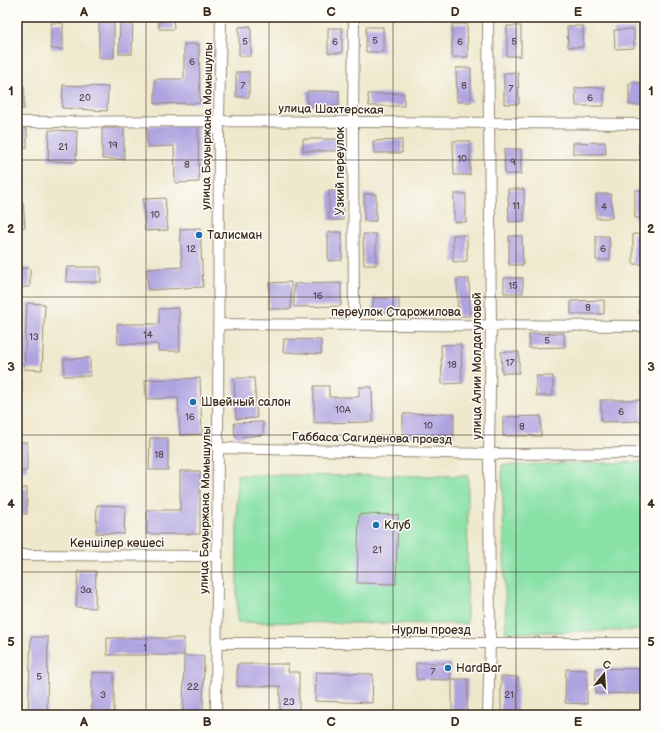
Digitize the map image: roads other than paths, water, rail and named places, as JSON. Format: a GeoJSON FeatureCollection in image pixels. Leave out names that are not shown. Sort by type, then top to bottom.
{"type":"FeatureCollection","features":[{"type":"Feature","properties":{"kind":"street","name":"улица Бауыржана Момышулы"},"geometry":{"type":"LineString","coordinates":[[216,715],[219,121],[221,17]]}},
{"type":"Feature","properties":{"kind":"street","name":"Узкий переулок"},"geometry":{"type":"LineString","coordinates":[[354,17],[354,325]]}},
{"type":"Feature","properties":{"kind":"street","name":"улица Алии Молдагуловой"},"geometry":{"type":"LineString","coordinates":[[488,17],[490,325],[490,643],[488,715]]}},
{"type":"Feature","properties":{"kind":"street","name":"улица Шахтерская"},"geometry":{"type":"LineString","coordinates":[[17,122],[219,121],[645,124]]}},
{"type":"Feature","properties":{"kind":"street","name":"переулок Старожилова"},"geometry":{"type":"LineString","coordinates":[[219,324],[645,326]]}},
{"type":"Feature","properties":{"kind":"street","name":"Габбаса Сагиденова проезд"},"geometry":{"type":"LineString","coordinates":[[218,448],[489,454],[645,453]]}},
{"type":"Feature","properties":{"kind":"street","name":"Кеншілер көшесі"},"geometry":{"type":"LineString","coordinates":[[17,555],[217,556]]}},
{"type":"Feature","properties":{"kind":"street","name":"Нурлы проезд"},"geometry":{"type":"LineString","coordinates":[[217,644],[645,643]]}},
{"type":"Feature","properties":{"kind":"place","name":"Талисман"},"geometry":{"type":"Point","coordinates":[199,235]}},
{"type":"Feature","properties":{"kind":"place","name":"Швейный салон"},"geometry":{"type":"Point","coordinates":[193,402]}},
{"type":"Feature","properties":{"kind":"place","name":"Клуб"},"geometry":{"type":"Point","coordinates":[376,525]}},
{"type":"Feature","properties":{"kind":"place","name":"HardBar"},"geometry":{"type":"Point","coordinates":[448,668]}}]}
